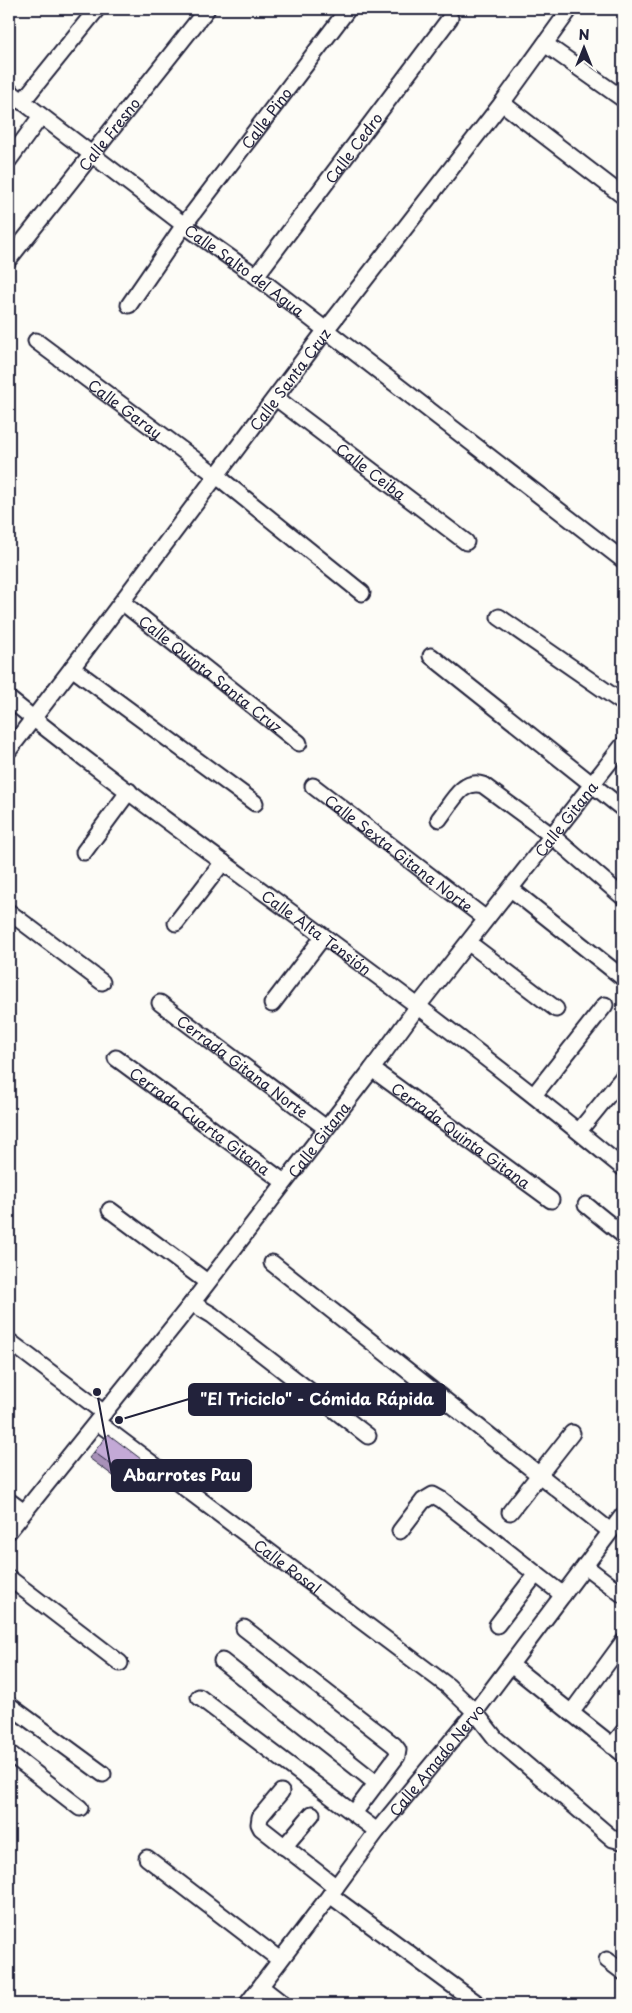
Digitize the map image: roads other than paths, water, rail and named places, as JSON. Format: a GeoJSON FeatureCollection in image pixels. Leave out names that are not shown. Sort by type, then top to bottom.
{"type":"FeatureCollection","features":[{"type":"Feature","properties":{"kind":"street"},"geometry":{"type":"LineString","coordinates":[[22,102],[97,9]]}},
{"type":"Feature","properties":{"kind":"street","name":"Calle Fresno"},"geometry":{"type":"LineString","coordinates":[[9,259],[207,9]]}},
{"type":"Feature","properties":{"kind":"street","name":"Calle Pino"},"geometry":{"type":"LineString","coordinates":[[129,305],[184,225],[348,9]]}},
{"type":"Feature","properties":{"kind":"street","name":"Calle Santa Cruz"},"geometry":{"type":"LineString","coordinates":[[9,750],[325,331],[502,103],[570,9]]}},
{"type":"Feature","properties":{"kind":"street","name":"Calle Cedro"},"geometry":{"type":"LineString","coordinates":[[256,276],[450,18]]}},
{"type":"Feature","properties":{"kind":"street"},"geometry":{"type":"LineString","coordinates":[[545,44],[623,99]]}},
{"type":"Feature","properties":{"kind":"street","name":"Calle Salto del Agua"},"geometry":{"type":"LineString","coordinates":[[9,91],[184,225],[256,276],[623,560]]}},
{"type":"Feature","properties":{"kind":"street"},"geometry":{"type":"LineString","coordinates":[[502,103],[623,196]]}},
{"type":"Feature","properties":{"kind":"street"},"geometry":{"type":"LineString","coordinates":[[9,160],[40,116]]}},
{"type":"Feature","properties":{"kind":"street","name":"Calle Garay"},"geometry":{"type":"LineString","coordinates":[[36,341],[217,476],[362,593]]}},
{"type":"Feature","properties":{"kind":"street","name":"Calle Ceiba"},"geometry":{"type":"LineString","coordinates":[[276,398],[466,542]]}},
{"type":"Feature","properties":{"kind":"street","name":"Calle Quinta Santa Cruz"},"geometry":{"type":"LineString","coordinates":[[122,602],[299,743]]}},
{"type":"Feature","properties":{"kind":"street"},"geometry":{"type":"LineString","coordinates":[[499,617],[623,703]]}},
{"type":"Feature","properties":{"kind":"street"},"geometry":{"type":"LineString","coordinates":[[431,656],[593,784],[623,810]]}},
{"type":"Feature","properties":{"kind":"street"},"geometry":{"type":"LineString","coordinates":[[72,668],[255,803]]}},
{"type":"Feature","properties":{"kind":"street","name":"Calle Alta Tensión"},"geometry":{"type":"LineString","coordinates":[[9,698],[128,791],[418,1006],[534,1095],[623,1168]]}},
{"type":"Feature","properties":{"kind":"street","name":"Calle Gitana"},"geometry":{"type":"LineString","coordinates":[[9,1531],[192,1303],[372,1069],[418,1006],[623,745]]}},
{"type":"Feature","properties":{"kind":"street"},"geometry":{"type":"LineString","coordinates":[[439,819],[464,786],[474,782],[483,785],[552,835],[623,897]]}},
{"type":"Feature","properties":{"kind":"street","name":"Calle Sexta Gitana Norte"},"geometry":{"type":"LineString","coordinates":[[313,786],[486,919]]}},
{"type":"Feature","properties":{"kind":"street"},"geometry":{"type":"LineString","coordinates":[[84,852],[128,791]]}},
{"type":"Feature","properties":{"kind":"street"},"geometry":{"type":"LineString","coordinates":[[176,923],[223,862]]}},
{"type":"Feature","properties":{"kind":"street"},"geometry":{"type":"LineString","coordinates":[[511,889],[623,978]]}},
{"type":"Feature","properties":{"kind":"street"},"geometry":{"type":"LineString","coordinates":[[9,912],[102,982]]}},
{"type":"Feature","properties":{"kind":"street"},"geometry":{"type":"LineString","coordinates":[[272,1004],[323,937]]}},
{"type":"Feature","properties":{"kind":"street"},"geometry":{"type":"LineString","coordinates":[[468,943],[556,1009]]}},
{"type":"Feature","properties":{"kind":"street","name":"Cerrada Gitana Norte"},"geometry":{"type":"LineString","coordinates":[[160,1003],[326,1128]]}},
{"type":"Feature","properties":{"kind":"street"},"geometry":{"type":"LineString","coordinates":[[534,1095],[605,1005]]}},
{"type":"Feature","properties":{"kind":"street","name":"Cerrada Cuarta Gitana"},"geometry":{"type":"LineString","coordinates":[[116,1058],[284,1182]]}},
{"type":"Feature","properties":{"kind":"street","name":"Cerrada Quinta Gitana"},"geometry":{"type":"LineString","coordinates":[[372,1069],[551,1200]]}},
{"type":"Feature","properties":{"kind":"street"},"geometry":{"type":"LineString","coordinates":[[578,1131],[623,1077]]}},
{"type":"Feature","properties":{"kind":"street"},"geometry":{"type":"LineString","coordinates":[[586,1205],[623,1235]]}},
{"type":"Feature","properties":{"kind":"street"},"geometry":{"type":"LineString","coordinates":[[110,1210],[207,1282]]}},
{"type":"Feature","properties":{"kind":"street"},"geometry":{"type":"LineString","coordinates":[[272,1263],[610,1531]]}},
{"type":"Feature","properties":{"kind":"street"},"geometry":{"type":"LineString","coordinates":[[192,1303],[212,1316],[368,1436]]}},
{"type":"Feature","properties":{"kind":"street","name":"Calle Rosal"},"geometry":{"type":"LineString","coordinates":[[9,1341],[100,1417],[460,1696],[496,1739],[613,1839],[621,1841],[623,1839]]}},
{"type":"Feature","properties":{"kind":"street"},"geometry":{"type":"LineString","coordinates":[[510,1512],[572,1433]]}},
{"type":"Feature","properties":{"kind":"street"},"geometry":{"type":"LineString","coordinates":[[400,1531],[423,1501],[433,1495],[442,1500],[563,1595]]}},
{"type":"Feature","properties":{"kind":"street"},"geometry":{"type":"LineString","coordinates":[[9,1501],[24,1512]]}},
{"type":"Feature","properties":{"kind":"street","name":"Calle Amado Nervo"},"geometry":{"type":"LineString","coordinates":[[247,2004],[377,1830],[475,1712],[623,1515]]}},
{"type":"Feature","properties":{"kind":"street"},"geometry":{"type":"LineString","coordinates":[[585,1566],[623,1595]]}},
{"type":"Feature","properties":{"kind":"street"},"geometry":{"type":"LineString","coordinates":[[497,1624],[536,1574]]}},
{"type":"Feature","properties":{"kind":"street"},"geometry":{"type":"LineString","coordinates":[[9,1578],[120,1663]]}},
{"type":"Feature","properties":{"kind":"street"},"geometry":{"type":"LineString","coordinates":[[244,1628],[398,1750],[397,1756],[354,1813]]}},
{"type":"Feature","properties":{"kind":"street"},"geometry":{"type":"LineString","coordinates":[[572,1713],[623,1642]]}},
{"type":"Feature","properties":{"kind":"street"},"geometry":{"type":"LineString","coordinates":[[222,1661],[376,1783]]}},
{"type":"Feature","properties":{"kind":"street"},"geometry":{"type":"LineString","coordinates":[[511,1665],[618,1750],[623,1732]]}},
{"type":"Feature","properties":{"kind":"street"},"geometry":{"type":"LineString","coordinates":[[199,1697],[377,1830]]}},
{"type":"Feature","properties":{"kind":"street"},"geometry":{"type":"LineString","coordinates":[[9,1705],[103,1774]]}},
{"type":"Feature","properties":{"kind":"street"},"geometry":{"type":"LineString","coordinates":[[9,1753],[80,1808]]}},
{"type":"Feature","properties":{"kind":"street"},"geometry":{"type":"LineString","coordinates":[[282,1792],[260,1818],[259,1824],[261,1828],[333,1891],[478,2004]]}},
{"type":"Feature","properties":{"kind":"street"},"geometry":{"type":"LineString","coordinates":[[284,1847],[312,1814]]}},
{"type":"Feature","properties":{"kind":"street"},"geometry":{"type":"LineString","coordinates":[[147,1858],[280,1960]]}},
{"type":"Feature","properties":{"kind":"street"},"geometry":{"type":"LineString","coordinates":[[607,1960],[623,1972]]}},
{"type":"Feature","properties":{"kind":"street"},"geometry":{"type":"LineString","coordinates":[[261,1987],[283,2004]]}},
{"type":"Feature","properties":{"kind":"place","name":"Abarrotes Pau"},"geometry":{"type":"Point","coordinates":[97,1392]}},
{"type":"Feature","properties":{"kind":"place","name":"\"El Triciclo\" - Cómida Rápida"},"geometry":{"type":"Point","coordinates":[119,1420]}}]}
